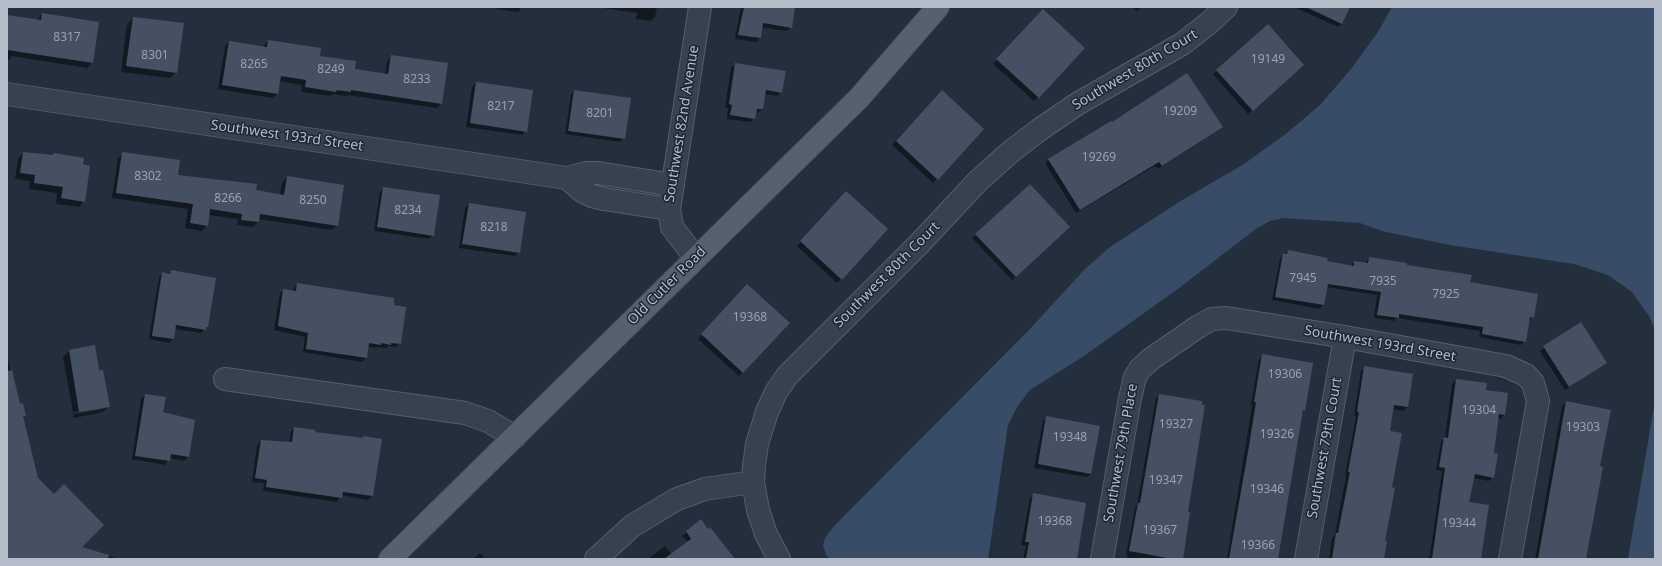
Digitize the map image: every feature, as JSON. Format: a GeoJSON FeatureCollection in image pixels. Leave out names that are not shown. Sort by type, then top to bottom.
{"type":"FeatureCollection","features":[{"type":"Feature","properties":{"kind":"main road","name":"Old Cutler Road"},"geometry":{"type":"LineString","coordinates":[[390,559],[695,257],[859,98],[938,7]]}},
{"type":"Feature","properties":{"kind":"street","name":"Southwest 82nd Avenue"},"geometry":{"type":"LineString","coordinates":[[695,257],[672,227],[669,209],[700,7]]}},
{"type":"Feature","properties":{"kind":"street","name":"Southwest 80th Court"},"geometry":{"type":"LineString","coordinates":[[779,559],[764,528],[753,482],[755,454],[763,422],[771,401],[788,376],[920,243],[977,182],[1008,154],[1039,130],[1083,101],[1182,44],[1197,33],[1226,7]]}},
{"type":"Feature","properties":{"kind":"street","name":"Southwest 193rd Street"},"geometry":{"type":"LineString","coordinates":[[7,94],[567,178],[586,173],[612,175],[673,185]]}},
{"type":"Feature","properties":{"kind":"street"},"geometry":{"type":"LineString","coordinates":[[609,200],[612,175]]}},
{"type":"Feature","properties":{"kind":"street"},"geometry":{"type":"LineString","coordinates":[[567,178],[582,191],[592,196],[669,209]]}},
{"type":"Feature","properties":{"kind":"street","name":"Southwest 193rd Street"},"geometry":{"type":"LineString","coordinates":[[1216,318],[1234,318],[1506,366],[1526,375],[1535,388],[1538,405],[1510,559]]}},
{"type":"Feature","properties":{"kind":"street","name":"Southwest 79th Place"},"geometry":{"type":"LineString","coordinates":[[1102,559],[1128,405],[1135,376],[1143,366],[1160,352],[1199,326],[1216,318]]}},
{"type":"Feature","properties":{"kind":"street","name":"Southwest 79th Court"},"geometry":{"type":"LineString","coordinates":[[1306,559],[1345,337]]}},
{"type":"Feature","properties":{"kind":"street"},"geometry":{"type":"LineString","coordinates":[[225,379],[465,413],[488,421],[515,436]]}},
{"type":"Feature","properties":{"kind":"street"},"geometry":{"type":"LineString","coordinates":[[596,559],[640,520],[677,499],[705,489],[753,482]]}},
{"type":"Feature","properties":{"kind":"water"},"geometry":{"type":"Polygon","coordinates":[[[1392,7],[1655,7],[1655,330],[1649,316],[1632,292],[1608,275],[1574,264],[1450,245],[1382,231],[1360,223],[1284,218],[1270,221],[1257,228],[1179,288],[1084,356],[1030,390],[1017,407],[1008,425],[988,559],[830,559],[826,555],[823,545],[825,538],[836,524],[1029,330],[1085,269],[1110,247],[1179,202],[1244,164],[1287,133],[1320,105],[1351,69],[1378,32],[1392,7]]]}},
{"type":"Feature","properties":{"kind":"water"},"geometry":{"type":"Polygon","coordinates":[[[1655,401],[1655,559],[1628,559],[1655,401]]]}},
{"type":"Feature","properties":{"kind":"building"},"geometry":{"type":"Polygon","coordinates":[[[744,7],[795,7],[792,28],[763,23],[761,38],[738,35],[744,7]]]}},
{"type":"Feature","properties":{"kind":"building"},"geometry":{"type":"Polygon","coordinates":[[[1306,7],[1350,7],[1342,24],[1306,7]]]}},
{"type":"Feature","properties":{"kind":"building"},"geometry":{"type":"Polygon","coordinates":[[[1043,9],[1085,48],[1039,98],[996,59],[1043,9]]]}},
{"type":"Feature","properties":{"kind":"building"},"geometry":{"type":"Polygon","coordinates":[[[42,13],[99,22],[93,63],[7,50],[7,15],[41,20],[42,13]]]}},
{"type":"Feature","properties":{"kind":"building"},"geometry":{"type":"Polygon","coordinates":[[[133,17],[184,23],[177,73],[126,66],[133,17]]]}},
{"type":"Feature","properties":{"kind":"building"},"geometry":{"type":"Polygon","coordinates":[[[1268,24],[1304,65],[1253,111],[1216,70],[1268,24]]]}},
{"type":"Feature","properties":{"kind":"building"},"geometry":{"type":"Polygon","coordinates":[[[268,40],[321,48],[320,56],[356,61],[355,69],[388,74],[391,55],[448,63],[442,104],[351,90],[351,92],[337,90],[336,92],[305,87],[306,80],[281,76],[278,94],[222,85],[229,41],[267,47],[268,40]]]}},
{"type":"Feature","properties":{"kind":"building"},"geometry":{"type":"Polygon","coordinates":[[[735,63],[786,71],[782,93],[766,90],[763,109],[757,109],[755,119],[730,115],[732,105],[729,104],[735,63]]]}},
{"type":"Feature","properties":{"kind":"building"},"geometry":{"type":"Polygon","coordinates":[[[1187,73],[1223,127],[1162,166],[1159,162],[1080,210],[1048,159],[1111,121],[1112,122],[1187,73]]]}},
{"type":"Feature","properties":{"kind":"building"},"geometry":{"type":"Polygon","coordinates":[[[476,82],[533,90],[527,132],[470,123],[476,82]]]}},
{"type":"Feature","properties":{"kind":"building"},"geometry":{"type":"Polygon","coordinates":[[[574,90],[631,98],[625,139],[568,131],[574,90]]]}},
{"type":"Feature","properties":{"kind":"building"},"geometry":{"type":"Polygon","coordinates":[[[942,90],[984,129],[938,180],[896,141],[942,90]]]}},
{"type":"Feature","properties":{"kind":"building"},"geometry":{"type":"Polygon","coordinates":[[[23,152],[53,155],[54,153],[84,158],[83,164],[90,166],[85,202],[61,198],[63,187],[34,183],[35,175],[20,173],[23,152]]]}},
{"type":"Feature","properties":{"kind":"building"},"geometry":{"type":"Polygon","coordinates":[[[122,152],[180,160],[178,175],[257,184],[256,190],[284,195],[287,176],[344,185],[338,226],[260,214],[259,222],[241,220],[242,214],[210,209],[208,226],[190,223],[193,204],[116,193],[122,152]]]}},
{"type":"Feature","properties":{"kind":"building"},"geometry":{"type":"Polygon","coordinates":[[[1030,184],[1070,227],[1016,277],[975,234],[1030,184]]]}},
{"type":"Feature","properties":{"kind":"building"},"geometry":{"type":"Polygon","coordinates":[[[383,187],[440,195],[434,236],[377,227],[383,187]]]}},
{"type":"Feature","properties":{"kind":"building"},"geometry":{"type":"Polygon","coordinates":[[[846,191],[888,229],[842,280],[800,241],[846,191]]]}},
{"type":"Feature","properties":{"kind":"building"},"geometry":{"type":"Polygon","coordinates":[[[469,203],[526,212],[520,253],[462,244],[469,203]]]}},
{"type":"Feature","properties":{"kind":"building"},"geometry":{"type":"Polygon","coordinates":[[[1288,250],[1328,258],[1327,261],[1354,266],[1354,261],[1368,263],[1369,257],[1407,263],[1407,265],[1472,275],[1470,282],[1538,294],[1534,318],[1530,317],[1526,342],[1482,334],[1483,327],[1399,314],[1399,318],[1377,315],[1381,292],[1328,284],[1324,305],[1275,297],[1283,253],[1287,254],[1288,250]]]}},
{"type":"Feature","properties":{"kind":"building"},"geometry":{"type":"Polygon","coordinates":[[[171,270],[216,278],[208,327],[206,327],[206,330],[176,325],[174,339],[152,336],[162,272],[170,274],[171,270]]]}},
{"type":"Feature","properties":{"kind":"building"},"geometry":{"type":"Polygon","coordinates":[[[297,283],[394,298],[394,305],[406,307],[401,344],[391,343],[391,345],[381,343],[381,345],[369,343],[367,358],[306,349],[308,333],[278,326],[283,289],[296,291],[297,283]]]}},
{"type":"Feature","properties":{"kind":"building"},"geometry":{"type":"Polygon","coordinates":[[[747,284],[790,323],[743,373],[701,334],[747,284]]]}},
{"type":"Feature","properties":{"kind":"building"},"geometry":{"type":"Polygon","coordinates":[[[1581,322],[1607,363],[1569,387],[1543,346],[1581,322]]]}},
{"type":"Feature","properties":{"kind":"building"},"geometry":{"type":"Polygon","coordinates":[[[95,345],[99,370],[103,370],[110,407],[79,412],[69,350],[95,345]]]}},
{"type":"Feature","properties":{"kind":"building"},"geometry":{"type":"Polygon","coordinates":[[[1262,354],[1313,363],[1305,411],[1303,410],[1278,559],[1229,559],[1249,446],[1256,402],[1254,402],[1262,354]]]}},
{"type":"Feature","properties":{"kind":"building"},"geometry":{"type":"Polygon","coordinates":[[[1364,366],[1413,374],[1408,407],[1394,405],[1390,431],[1402,433],[1392,487],[1395,488],[1385,541],[1387,541],[1384,559],[1332,559],[1336,533],[1338,533],[1350,472],[1348,472],[1359,412],[1357,412],[1364,366]]]}},
{"type":"Feature","properties":{"kind":"building"},"geometry":{"type":"Polygon","coordinates":[[[12,370],[20,404],[23,403],[26,416],[23,416],[38,478],[54,494],[64,484],[104,525],[82,547],[109,555],[108,559],[7,559],[7,371],[12,370]]]}},
{"type":"Feature","properties":{"kind":"building"},"geometry":{"type":"Polygon","coordinates":[[[1456,379],[1487,383],[1486,390],[1508,393],[1505,415],[1499,414],[1494,453],[1498,454],[1494,478],[1475,474],[1469,502],[1489,505],[1481,559],[1432,559],[1445,468],[1439,467],[1444,437],[1448,438],[1456,379]]]}},
{"type":"Feature","properties":{"kind":"building"},"geometry":{"type":"Polygon","coordinates":[[[145,394],[166,397],[163,412],[195,420],[189,457],[171,454],[170,461],[135,456],[145,394]]]}},
{"type":"Feature","properties":{"kind":"building"},"geometry":{"type":"Polygon","coordinates":[[[1159,394],[1202,401],[1202,405],[1205,405],[1188,512],[1190,512],[1183,559],[1173,559],[1129,551],[1138,503],[1140,503],[1159,394]]]}},
{"type":"Feature","properties":{"kind":"building"},"geometry":{"type":"Polygon","coordinates":[[[1566,401],[1611,410],[1600,466],[1603,467],[1586,559],[1538,559],[1566,401]]]}},
{"type":"Feature","properties":{"kind":"building"},"geometry":{"type":"Polygon","coordinates":[[[1046,416],[1100,426],[1091,474],[1038,464],[1046,416]]]}},
{"type":"Feature","properties":{"kind":"building"},"geometry":{"type":"Polygon","coordinates":[[[294,427],[316,430],[315,432],[382,439],[373,496],[343,492],[342,498],[266,487],[267,480],[255,478],[261,440],[292,442],[294,427]]]}},
{"type":"Feature","properties":{"kind":"building"},"geometry":{"type":"Polygon","coordinates":[[[1033,493],[1086,503],[1077,559],[1026,559],[1029,542],[1025,542],[1033,493]]]}},
{"type":"Feature","properties":{"kind":"building"},"geometry":{"type":"Polygon","coordinates":[[[701,519],[708,529],[710,527],[735,559],[664,559],[691,539],[686,531],[701,519]]]}}]}
